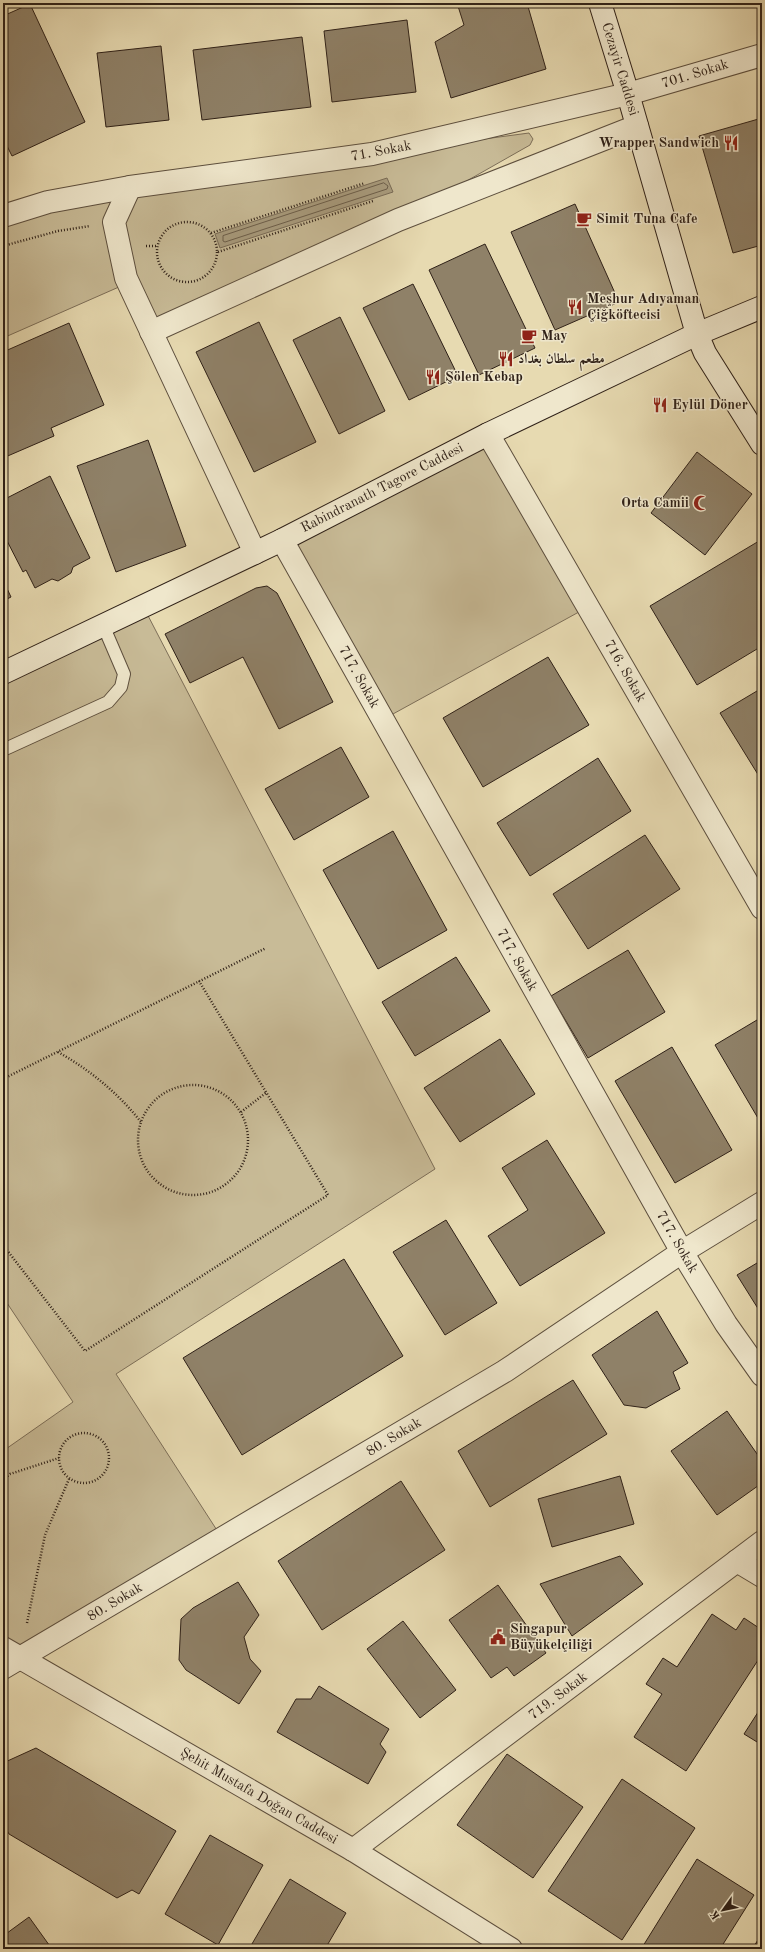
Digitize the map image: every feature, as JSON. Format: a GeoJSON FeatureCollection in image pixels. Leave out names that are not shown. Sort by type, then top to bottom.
{"type":"FeatureCollection","features":[{"type":"Feature","properties":{"kind":"street","name":"Cezayir Caddesi"},"geometry":{"type":"LineString","coordinates":[[600,3],[628,94],[697,334],[705,353],[762,444]]}},
{"type":"Feature","properties":{"kind":"street","name":"701. Sokak"},"geometry":{"type":"LineString","coordinates":[[628,94],[762,54]]}},
{"type":"Feature","properties":{"kind":"street","name":"71. Sokak"},"geometry":{"type":"LineString","coordinates":[[3,216],[48,202],[130,187],[372,154],[628,94]]}},
{"type":"Feature","properties":{"kind":"street"},"geometry":{"type":"LineString","coordinates":[[151,332],[398,220],[637,126]]}},
{"type":"Feature","properties":{"kind":"street"},"geometry":{"type":"LineString","coordinates":[[130,187],[114,222],[126,278],[255,553]]}},
{"type":"Feature","properties":{"kind":"street","name":"Rabindranath Tagore Caddesi"},"geometry":{"type":"LineString","coordinates":[[3,673],[282,540],[488,434],[697,334],[762,307]]}},
{"type":"Feature","properties":{"kind":"street","name":"716. Sokak"},"geometry":{"type":"LineString","coordinates":[[488,434],[762,908]]}},
{"type":"Feature","properties":{"kind":"street","name":"717. Sokak"},"geometry":{"type":"LineString","coordinates":[[282,540],[682,1252],[726,1324],[762,1374]]}},
{"type":"Feature","properties":{"kind":"street","name":"80. Sokak"},"geometry":{"type":"LineString","coordinates":[[8,1658],[505,1371],[682,1252],[762,1203]]}},
{"type":"Feature","properties":{"kind":"street","name":"719. Sokak"},"geometry":{"type":"LineString","coordinates":[[353,1850],[762,1542]]}},
{"type":"Feature","properties":{"kind":"street"},"geometry":{"type":"LineString","coordinates":[[737,1561],[762,1576]]}},
{"type":"Feature","properties":{"kind":"street","name":"Şehit Mustafa Doğan Caddesi"},"geometry":{"type":"LineString","coordinates":[[8,1658],[353,1850],[511,1949]]}},
{"type":"Feature","properties":{"kind":"lane"},"geometry":{"type":"LineString","coordinates":[[3,750],[108,702],[120,688],[124,674],[104,625]]}},
{"type":"Feature","properties":{"kind":"path"},"geometry":{"type":"LineString","coordinates":[[211,233],[370,181]]}},
{"type":"Feature","properties":{"kind":"path"},"geometry":{"type":"LineString","coordinates":[[218,252],[375,200]]}},
{"type":"Feature","properties":{"kind":"path"},"geometry":{"type":"LineString","coordinates":[[185,221],[194,222],[204,226],[211,233],[216,241],[218,252],[212,271],[195,282],[175,280],[166,274],[158,261],[157,246],[160,237],[166,229],[185,221]]}},
{"type":"Feature","properties":{"kind":"path"},"geometry":{"type":"LineString","coordinates":[[3,246],[58,231],[114,222]]}},
{"type":"Feature","properties":{"kind":"path"},"geometry":{"type":"LineString","coordinates":[[3,1079],[266,948]]}},
{"type":"Feature","properties":{"kind":"path"},"geometry":{"type":"LineString","coordinates":[[3,1245],[86,1351],[328,1195],[199,981]]}},
{"type":"Feature","properties":{"kind":"path"},"geometry":{"type":"LineString","coordinates":[[58,1052],[80,1064],[102,1082],[130,1109],[141,1123]]}},
{"type":"Feature","properties":{"kind":"path"},"geometry":{"type":"LineString","coordinates":[[197,1085],[214,1089],[228,1098],[240,1112],[248,1130],[248,1148],[243,1166],[231,1181],[216,1192],[197,1196],[178,1194],[162,1186],[148,1173],[140,1156],[138,1137],[141,1123],[151,1104],[164,1093],[180,1086],[197,1085]]}},
{"type":"Feature","properties":{"kind":"path"},"geometry":{"type":"LineString","coordinates":[[240,1112],[267,1092]]}},
{"type":"Feature","properties":{"kind":"path"},"geometry":{"type":"LineString","coordinates":[[77,1434],[92,1434],[105,1444],[109,1452],[107,1469],[102,1476],[95,1481],[78,1483],[69,1478],[60,1466],[59,1458],[64,1443],[69,1438],[77,1434]]}},
{"type":"Feature","properties":{"kind":"path"},"geometry":{"type":"LineString","coordinates":[[3,1480],[10,1474],[59,1458]]}},
{"type":"Feature","properties":{"kind":"path"},"geometry":{"type":"LineString","coordinates":[[8,1658],[45,1535],[69,1478]]}},
{"type":"Feature","properties":{"kind":"shaded area"},"geometry":{"type":"Polygon","coordinates":[[[529,133],[533,139],[530,145],[398,220],[151,332],[128,283],[3,338],[3,216],[372,154],[529,133]]]}},
{"type":"Feature","properties":{"kind":"shaded area"},"geometry":{"type":"Polygon","coordinates":[[[488,434],[588,607],[382,720],[281,539],[488,434]]]}},
{"type":"Feature","properties":{"kind":"shaded area"},"geometry":{"type":"Polygon","coordinates":[[[143,606],[435,1169],[116,1374],[222,1538],[19,1658],[3,1648],[3,1451],[73,1402],[3,1297],[3,673],[143,606]]]}},
{"type":"Feature","properties":{"kind":"water"},"geometry":{"type":"Polygon","coordinates":[[[387,178],[393,192],[220,248],[215,234],[387,178]]]}},
{"type":"Feature","properties":{"kind":"building"},"geometry":{"type":"Polygon","coordinates":[[[457,3],[527,3],[546,69],[451,98],[435,42],[464,25],[457,3]]]}},
{"type":"Feature","properties":{"kind":"building"},"geometry":{"type":"Polygon","coordinates":[[[30,4],[85,122],[12,156],[3,138],[3,16],[30,4]]]}},
{"type":"Feature","properties":{"kind":"building"},"geometry":{"type":"Polygon","coordinates":[[[407,20],[416,92],[332,102],[324,31],[407,20]]]}},
{"type":"Feature","properties":{"kind":"building"},"geometry":{"type":"Polygon","coordinates":[[[302,37],[311,107],[202,120],[193,50],[302,37]]]}},
{"type":"Feature","properties":{"kind":"building"},"geometry":{"type":"Polygon","coordinates":[[[161,46],[169,120],[106,127],[97,53],[161,46]]]}},
{"type":"Feature","properties":{"kind":"building"},"geometry":{"type":"Polygon","coordinates":[[[762,118],[762,245],[733,253],[699,136],[762,118]]]}},
{"type":"Feature","properties":{"kind":"building"},"geometry":{"type":"Polygon","coordinates":[[[575,204],[619,302],[555,330],[511,232],[575,204]]]}},
{"type":"Feature","properties":{"kind":"building"},"geometry":{"type":"Polygon","coordinates":[[[485,244],[535,348],[479,375],[429,270],[485,244]]]}},
{"type":"Feature","properties":{"kind":"building"},"geometry":{"type":"Polygon","coordinates":[[[413,284],[458,376],[409,400],[363,308],[413,284]]]}},
{"type":"Feature","properties":{"kind":"building"},"geometry":{"type":"Polygon","coordinates":[[[340,317],[385,411],[339,434],[293,340],[340,317]]]}},
{"type":"Feature","properties":{"kind":"building"},"geometry":{"type":"Polygon","coordinates":[[[259,322],[316,442],[254,472],[196,352],[259,322]]]}},
{"type":"Feature","properties":{"kind":"building"},"geometry":{"type":"Polygon","coordinates":[[[69,323],[104,405],[51,428],[54,436],[3,458],[3,352],[69,323]]]}},
{"type":"Feature","properties":{"kind":"building"},"geometry":{"type":"Polygon","coordinates":[[[148,440],[186,546],[116,572],[77,466],[148,440]]]}},
{"type":"Feature","properties":{"kind":"building","name":"Orta Camii"},"geometry":{"type":"Polygon","coordinates":[[[697,452],[752,494],[705,555],[651,513],[697,452]]]}},
{"type":"Feature","properties":{"kind":"building"},"geometry":{"type":"Polygon","coordinates":[[[50,476],[90,558],[73,567],[71,573],[58,581],[52,579],[35,588],[26,570],[23,572],[3,533],[3,525],[6,523],[3,516],[3,500],[50,476]]]}},
{"type":"Feature","properties":{"kind":"building"},"geometry":{"type":"Polygon","coordinates":[[[759,541],[762,547],[762,646],[697,685],[650,606],[759,541]]]}},
{"type":"Feature","properties":{"kind":"building"},"geometry":{"type":"Polygon","coordinates":[[[3,580],[11,597],[3,601],[3,580]]]}},
{"type":"Feature","properties":{"kind":"building"},"geometry":{"type":"Polygon","coordinates":[[[267,586],[277,593],[333,702],[279,729],[243,657],[190,683],[165,634],[256,588],[267,586]]]}},
{"type":"Feature","properties":{"kind":"building"},"geometry":{"type":"Polygon","coordinates":[[[548,657],[589,725],[483,787],[443,718],[548,657]]]}},
{"type":"Feature","properties":{"kind":"building"},"geometry":{"type":"Polygon","coordinates":[[[762,688],[762,781],[720,713],[762,688]]]}},
{"type":"Feature","properties":{"kind":"building"},"geometry":{"type":"Polygon","coordinates":[[[341,747],[369,797],[294,840],[265,789],[341,747]]]}},
{"type":"Feature","properties":{"kind":"building"},"geometry":{"type":"Polygon","coordinates":[[[598,758],[631,811],[530,876],[497,823],[598,758]]]}},
{"type":"Feature","properties":{"kind":"building"},"geometry":{"type":"Polygon","coordinates":[[[393,831],[447,930],[378,969],[323,870],[393,831]]]}},
{"type":"Feature","properties":{"kind":"building"},"geometry":{"type":"Polygon","coordinates":[[[645,835],[680,889],[588,949],[553,894],[645,835]]]}},
{"type":"Feature","properties":{"kind":"building"},"geometry":{"type":"Polygon","coordinates":[[[628,950],[665,1012],[588,1058],[551,996],[628,950]]]}},
{"type":"Feature","properties":{"kind":"building"},"geometry":{"type":"Polygon","coordinates":[[[456,957],[490,1011],[415,1056],[382,1002],[456,957]]]}},
{"type":"Feature","properties":{"kind":"building"},"geometry":{"type":"Polygon","coordinates":[[[762,1017],[762,1125],[715,1045],[762,1017]]]}},
{"type":"Feature","properties":{"kind":"building"},"geometry":{"type":"Polygon","coordinates":[[[500,1039],[535,1094],[460,1142],[424,1088],[500,1039]]]}},
{"type":"Feature","properties":{"kind":"building"},"geometry":{"type":"Polygon","coordinates":[[[672,1047],[732,1150],[675,1183],[615,1081],[672,1047]]]}},
{"type":"Feature","properties":{"kind":"building"},"geometry":{"type":"Polygon","coordinates":[[[547,1140],[605,1233],[520,1286],[488,1236],[528,1210],[502,1168],[547,1140]]]}},
{"type":"Feature","properties":{"kind":"building"},"geometry":{"type":"Polygon","coordinates":[[[446,1220],[497,1303],[445,1335],[393,1252],[446,1220]]]}},
{"type":"Feature","properties":{"kind":"building"},"geometry":{"type":"Polygon","coordinates":[[[344,1259],[403,1356],[242,1455],[183,1358],[344,1259]]]}},
{"type":"Feature","properties":{"kind":"building"},"geometry":{"type":"Polygon","coordinates":[[[762,1260],[762,1315],[737,1275],[762,1260]]]}},
{"type":"Feature","properties":{"kind":"building"},"geometry":{"type":"Polygon","coordinates":[[[657,1311],[688,1363],[673,1372],[680,1389],[646,1408],[624,1405],[592,1355],[657,1311]]]}},
{"type":"Feature","properties":{"kind":"building"},"geometry":{"type":"Polygon","coordinates":[[[573,1380],[607,1434],[490,1507],[458,1451],[573,1380]]]}},
{"type":"Feature","properties":{"kind":"building"},"geometry":{"type":"Polygon","coordinates":[[[727,1411],[762,1461],[762,1483],[717,1515],[671,1451],[727,1411]]]}},
{"type":"Feature","properties":{"kind":"building"},"geometry":{"type":"Polygon","coordinates":[[[620,1476],[634,1524],[552,1547],[538,1499],[620,1476]]]}},
{"type":"Feature","properties":{"kind":"building"},"geometry":{"type":"Polygon","coordinates":[[[401,1481],[445,1550],[322,1630],[278,1561],[401,1481]]]}},
{"type":"Feature","properties":{"kind":"building"},"geometry":{"type":"Polygon","coordinates":[[[620,1556],[643,1584],[572,1636],[540,1584],[620,1556]]]}},
{"type":"Feature","properties":{"kind":"building"},"geometry":{"type":"Polygon","coordinates":[[[238,1582],[259,1615],[244,1637],[250,1659],[261,1671],[239,1704],[186,1670],[179,1660],[181,1619],[193,1608],[238,1582]]]}},
{"type":"Feature","properties":{"kind":"building","name":"Singapur Büyükelçiliği"},"geometry":{"type":"Polygon","coordinates":[[[498,1585],[546,1653],[514,1676],[507,1667],[491,1678],[449,1620],[498,1585]]]}},
{"type":"Feature","properties":{"kind":"building"},"geometry":{"type":"Polygon","coordinates":[[[712,1614],[736,1630],[744,1618],[762,1630],[762,1654],[686,1771],[634,1737],[662,1694],[646,1684],[663,1658],[677,1667],[712,1614]]]}},
{"type":"Feature","properties":{"kind":"building"},"geometry":{"type":"Polygon","coordinates":[[[403,1621],[456,1690],[420,1718],[367,1649],[403,1621]]]}},
{"type":"Feature","properties":{"kind":"building"},"geometry":{"type":"Polygon","coordinates":[[[319,1686],[389,1729],[380,1744],[386,1752],[368,1784],[277,1732],[296,1699],[311,1699],[319,1686]]]}},
{"type":"Feature","properties":{"kind":"building"},"geometry":{"type":"Polygon","coordinates":[[[762,1706],[762,1745],[744,1734],[762,1706]]]}},
{"type":"Feature","properties":{"kind":"building"},"geometry":{"type":"Polygon","coordinates":[[[36,1748],[176,1831],[139,1894],[132,1890],[117,1898],[9,1834],[3,1823],[3,1763],[36,1748]]]}},
{"type":"Feature","properties":{"kind":"building"},"geometry":{"type":"Polygon","coordinates":[[[507,1754],[583,1807],[533,1878],[457,1825],[507,1754]]]}},
{"type":"Feature","properties":{"kind":"building"},"geometry":{"type":"Polygon","coordinates":[[[622,1779],[695,1828],[622,1940],[548,1891],[622,1779]]]}},
{"type":"Feature","properties":{"kind":"building"},"geometry":{"type":"Polygon","coordinates":[[[210,1835],[263,1865],[218,1945],[165,1914],[210,1835]]]}},
{"type":"Feature","properties":{"kind":"building"},"geometry":{"type":"Polygon","coordinates":[[[697,1859],[754,1895],[720,1949],[648,1949],[643,1946],[697,1859]]]}},
{"type":"Feature","properties":{"kind":"building"},"geometry":{"type":"Polygon","coordinates":[[[290,1879],[346,1913],[325,1949],[249,1949],[290,1879]]]}},
{"type":"Feature","properties":{"kind":"building"},"geometry":{"type":"Polygon","coordinates":[[[29,1917],[52,1949],[3,1949],[3,1936],[29,1917]]]}},
{"type":"Feature","properties":{"kind":"building"},"geometry":{"type":"Polygon","coordinates":[[[762,1934],[762,1949],[752,1949],[762,1934]]]}},
{"type":"Feature","properties":{"kind":"place","name":"Wrapper Sandwich"},"geometry":{"type":"Point","coordinates":[731,143]}},
{"type":"Feature","properties":{"kind":"place","name":"Simit Tuna Cafe"},"geometry":{"type":"Point","coordinates":[584,219]}},
{"type":"Feature","properties":{"kind":"place","name":"Meşhur Adıyaman Çiğköftecisi"},"geometry":{"type":"Point","coordinates":[575,307]}},
{"type":"Feature","properties":{"kind":"place","name":"May"},"geometry":{"type":"Point","coordinates":[529,336]}},
{"type":"Feature","properties":{"kind":"place","name":"مطعم سلطان بغداد"},"geometry":{"type":"Point","coordinates":[506,359]}},
{"type":"Feature","properties":{"kind":"place","name":"Şölen Kebap"},"geometry":{"type":"Point","coordinates":[433,377]}},
{"type":"Feature","properties":{"kind":"place","name":"Eylül Döner"},"geometry":{"type":"Point","coordinates":[660,405]}},
{"type":"Feature","properties":{"kind":"place","name":"Orta Camii"},"geometry":{"type":"Point","coordinates":[701,503]}},
{"type":"Feature","properties":{"kind":"place","name":"Singapur Büyükelçiliği"},"geometry":{"type":"Point","coordinates":[498,1637]}}]}
